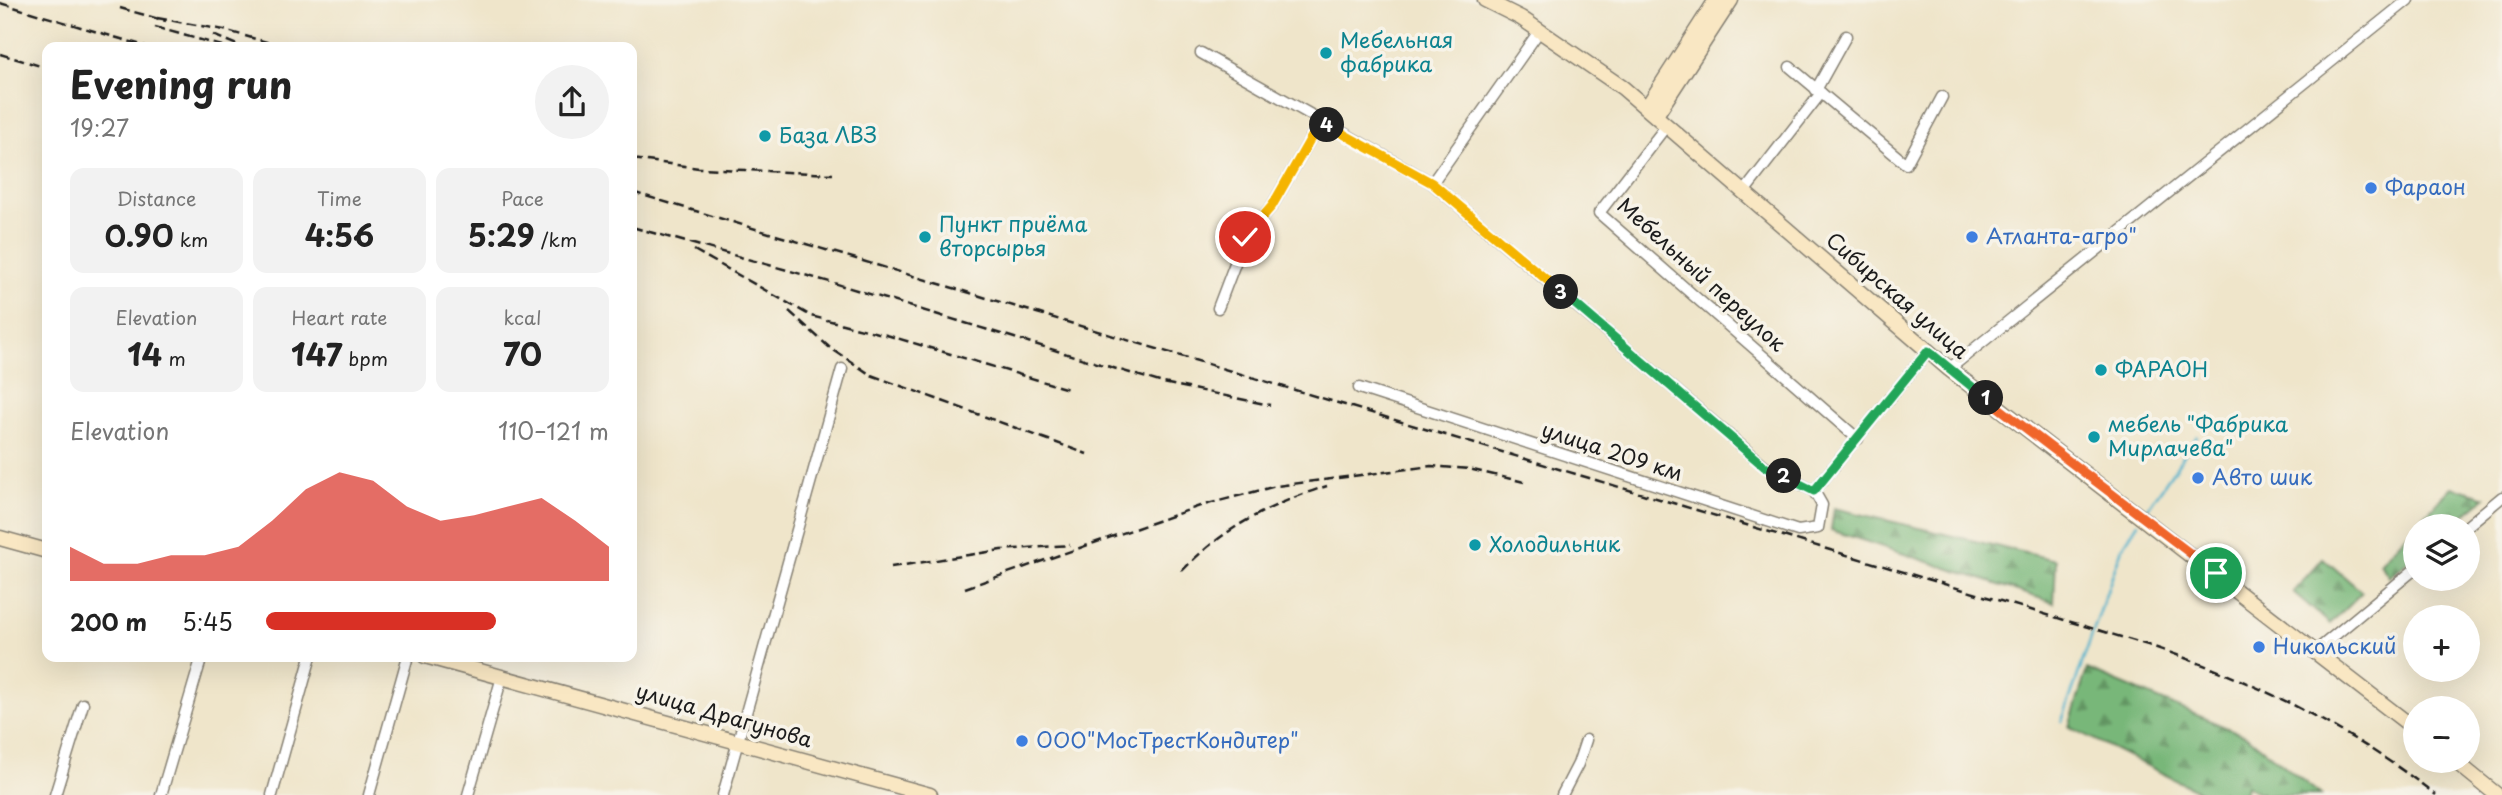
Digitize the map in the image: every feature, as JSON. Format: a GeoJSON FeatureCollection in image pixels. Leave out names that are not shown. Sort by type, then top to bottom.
{"type":"FeatureCollection","features":[{"type":"Feature","properties":{"kind":"main road","name":"Сибирская улица"},"geometry":{"type":"LineString","coordinates":[[1485,0],[1540,30],[1657,116],[1949,369],[2403,719]]}},
{"type":"Feature","properties":{"kind":"main road"},"geometry":{"type":"LineString","coordinates":[[1657,116],[1716,0]]}},
{"type":"Feature","properties":{"kind":"main road"},"geometry":{"type":"LineString","coordinates":[[1657,116],[1731,0]]}},
{"type":"Feature","properties":{"kind":"main road"},"geometry":{"type":"LineString","coordinates":[[0,538],[42,550]]}},
{"type":"Feature","properties":{"kind":"main road","name":"улица Драгунова"},"geometry":{"type":"LineString","coordinates":[[447,662],[737,742],[889,789],[929,795]]}},
{"type":"Feature","properties":{"kind":"main road"},"geometry":{"type":"LineString","coordinates":[[2470,773],[2497,795]]}},
{"type":"Feature","properties":{"kind":"street"},"geometry":{"type":"LineString","coordinates":[[1949,369],[2408,0]]}},
{"type":"Feature","properties":{"kind":"street"},"geometry":{"type":"LineString","coordinates":[[1432,183],[1540,30]]}},
{"type":"Feature","properties":{"kind":"street"},"geometry":{"type":"LineString","coordinates":[[1744,192],[1819,92],[1846,36]]}},
{"type":"Feature","properties":{"kind":"street"},"geometry":{"type":"LineString","coordinates":[[1201,52],[1320,122],[1432,183],[1765,467],[1814,491],[1928,351]]}},
{"type":"Feature","properties":{"kind":"street"},"geometry":{"type":"LineString","coordinates":[[1790,67],[1906,164],[1942,97]]}},
{"type":"Feature","properties":{"kind":"street","name":"Мебельный переулок"},"geometry":{"type":"LineString","coordinates":[[1657,116],[1599,213],[1858,439]]}},
{"type":"Feature","properties":{"kind":"street"},"geometry":{"type":"LineString","coordinates":[[1218,308],[1245,237],[1272,206],[1320,122]]}},
{"type":"Feature","properties":{"kind":"street"},"geometry":{"type":"LineString","coordinates":[[723,795],[842,369]]}},
{"type":"Feature","properties":{"kind":"street","name":"улица 209 км"},"geometry":{"type":"LineString","coordinates":[[1359,388],[1798,531],[1818,528],[1822,505],[1814,491]]}},
{"type":"Feature","properties":{"kind":"street"},"geometry":{"type":"LineString","coordinates":[[2480,515],[2502,496]]}},
{"type":"Feature","properties":{"kind":"street"},"geometry":{"type":"LineString","coordinates":[[2316,650],[2403,579]]}},
{"type":"Feature","properties":{"kind":"street"},"geometry":{"type":"LineString","coordinates":[[161,795],[200,662]]}},
{"type":"Feature","properties":{"kind":"street"},"geometry":{"type":"LineString","coordinates":[[272,795],[309,662]]}},
{"type":"Feature","properties":{"kind":"street"},"geometry":{"type":"LineString","coordinates":[[369,795],[406,662]]}},
{"type":"Feature","properties":{"kind":"street"},"geometry":{"type":"LineString","coordinates":[[468,795],[502,677]]}},
{"type":"Feature","properties":{"kind":"street"},"geometry":{"type":"LineString","coordinates":[[55,795],[83,704]]}},
{"type":"Feature","properties":{"kind":"street"},"geometry":{"type":"LineString","coordinates":[[1562,795],[1578,764],[1586,740]]}},
{"type":"Feature","properties":{"kind":"green space"},"geometry":{"type":"Polygon","coordinates":[[[2452,487],[2486,497],[2466,514],[2426,514],[2452,487]]]}},
{"type":"Feature","properties":{"kind":"green space"},"geometry":{"type":"Polygon","coordinates":[[[1834,508],[2056,560],[2054,603],[1831,530],[1834,508]]]}},
{"type":"Feature","properties":{"kind":"green space"},"geometry":{"type":"Polygon","coordinates":[[[2403,539],[2403,565],[2389,577],[2380,563],[2403,539]]]}},
{"type":"Feature","properties":{"kind":"green space"},"geometry":{"type":"Polygon","coordinates":[[[2323,558],[2362,592],[2330,624],[2293,592],[2323,558]]]}},
{"type":"Feature","properties":{"kind":"green space"},"geometry":{"type":"Polygon","coordinates":[[[2087,669],[2247,736],[2321,795],[2262,795],[2246,785],[2244,795],[2206,795],[2069,727],[2087,669]]]}},
{"type":"Feature","properties":{"kind":"waterway"},"geometry":{"type":"LineString","coordinates":[[2144,514],[2197,436]]}},
{"type":"Feature","properties":{"kind":"waterway"},"geometry":{"type":"LineString","coordinates":[[2062,721],[2122,548],[2138,523]]}},
{"type":"Feature","properties":{"kind":"railway"},"geometry":{"type":"LineString","coordinates":[[0,3],[131,42]]}},
{"type":"Feature","properties":{"kind":"railway"},"geometry":{"type":"LineString","coordinates":[[120,8],[166,21]]}},
{"type":"Feature","properties":{"kind":"railway"},"geometry":{"type":"LineString","coordinates":[[157,18],[224,30],[266,42]]}},
{"type":"Feature","properties":{"kind":"railway"},"geometry":{"type":"LineString","coordinates":[[155,27],[208,42]]}},
{"type":"Feature","properties":{"kind":"railway"},"geometry":{"type":"LineString","coordinates":[[213,35],[230,42]]}},
{"type":"Feature","properties":{"kind":"railway"},"geometry":{"type":"LineString","coordinates":[[0,54],[42,67]]}},
{"type":"Feature","properties":{"kind":"railway"},"geometry":{"type":"LineString","coordinates":[[637,160],[699,168],[833,174]]}},
{"type":"Feature","properties":{"kind":"railway"},"geometry":{"type":"LineString","coordinates":[[637,193],[2148,645],[2225,674],[2298,708],[2369,748],[2436,795]]}},
{"type":"Feature","properties":{"kind":"railway"},"geometry":{"type":"LineString","coordinates":[[637,228],[830,282],[1163,383],[1270,405]]}},
{"type":"Feature","properties":{"kind":"railway"},"geometry":{"type":"LineString","coordinates":[[694,250],[811,316],[890,336],[1068,389]]}},
{"type":"Feature","properties":{"kind":"railway"},"geometry":{"type":"LineString","coordinates":[[789,311],[829,347],[871,375],[1087,454]]}},
{"type":"Feature","properties":{"kind":"railway"},"geometry":{"type":"LineString","coordinates":[[965,588],[1200,506],[1276,486],[1431,466],[1469,469],[1524,482]]}},
{"type":"Feature","properties":{"kind":"railway"},"geometry":{"type":"LineString","coordinates":[[1182,571],[1214,542],[1249,519],[1267,509],[1327,486]]}},
{"type":"Feature","properties":{"kind":"railway"},"geometry":{"type":"LineString","coordinates":[[891,567],[1001,550],[1070,545]]}},
{"type":"Feature","properties":{"kind":"place","name":"Мебельная фабрика"},"geometry":{"type":"Point","coordinates":[1326,53]}},
{"type":"Feature","properties":{"kind":"place","name":"База ЛВЗ"},"geometry":{"type":"Point","coordinates":[765,136]}},
{"type":"Feature","properties":{"kind":"place","name":"Фараон"},"geometry":{"type":"Point","coordinates":[2371,188]}},
{"type":"Feature","properties":{"kind":"place","name":"Пункт приёма вторсырья"},"geometry":{"type":"Point","coordinates":[925,237]}},
{"type":"Feature","properties":{"kind":"place","name":"Атланта-агро\""},"geometry":{"type":"Point","coordinates":[1972,237]}},
{"type":"Feature","properties":{"kind":"place","name":"ФАРАОН"},"geometry":{"type":"Point","coordinates":[2101,370]}},
{"type":"Feature","properties":{"kind":"place","name":"мебель \"Фабрика Мирлачева\""},"geometry":{"type":"Point","coordinates":[2094,437]}},
{"type":"Feature","properties":{"kind":"place","name":"Авто шик"},"geometry":{"type":"Point","coordinates":[2198,478]}},
{"type":"Feature","properties":{"kind":"place","name":"Холодильник"},"geometry":{"type":"Point","coordinates":[1475,545]}},
{"type":"Feature","properties":{"kind":"place","name":"Никольский"},"geometry":{"type":"Point","coordinates":[2259,647]}},
{"type":"Feature","properties":{"kind":"place","name":"ООО\"МосТрестКондитер\""},"geometry":{"type":"Point","coordinates":[1022,741]}},
{"type":"Feature","properties":{"kind":"route"},"geometry":{"type":"LineString","coordinates":[[1245,237],[1272,206],[1320,122],[1432,183],[1765,467],[1814,491],[1928,351],[2216,573]]}}]}
